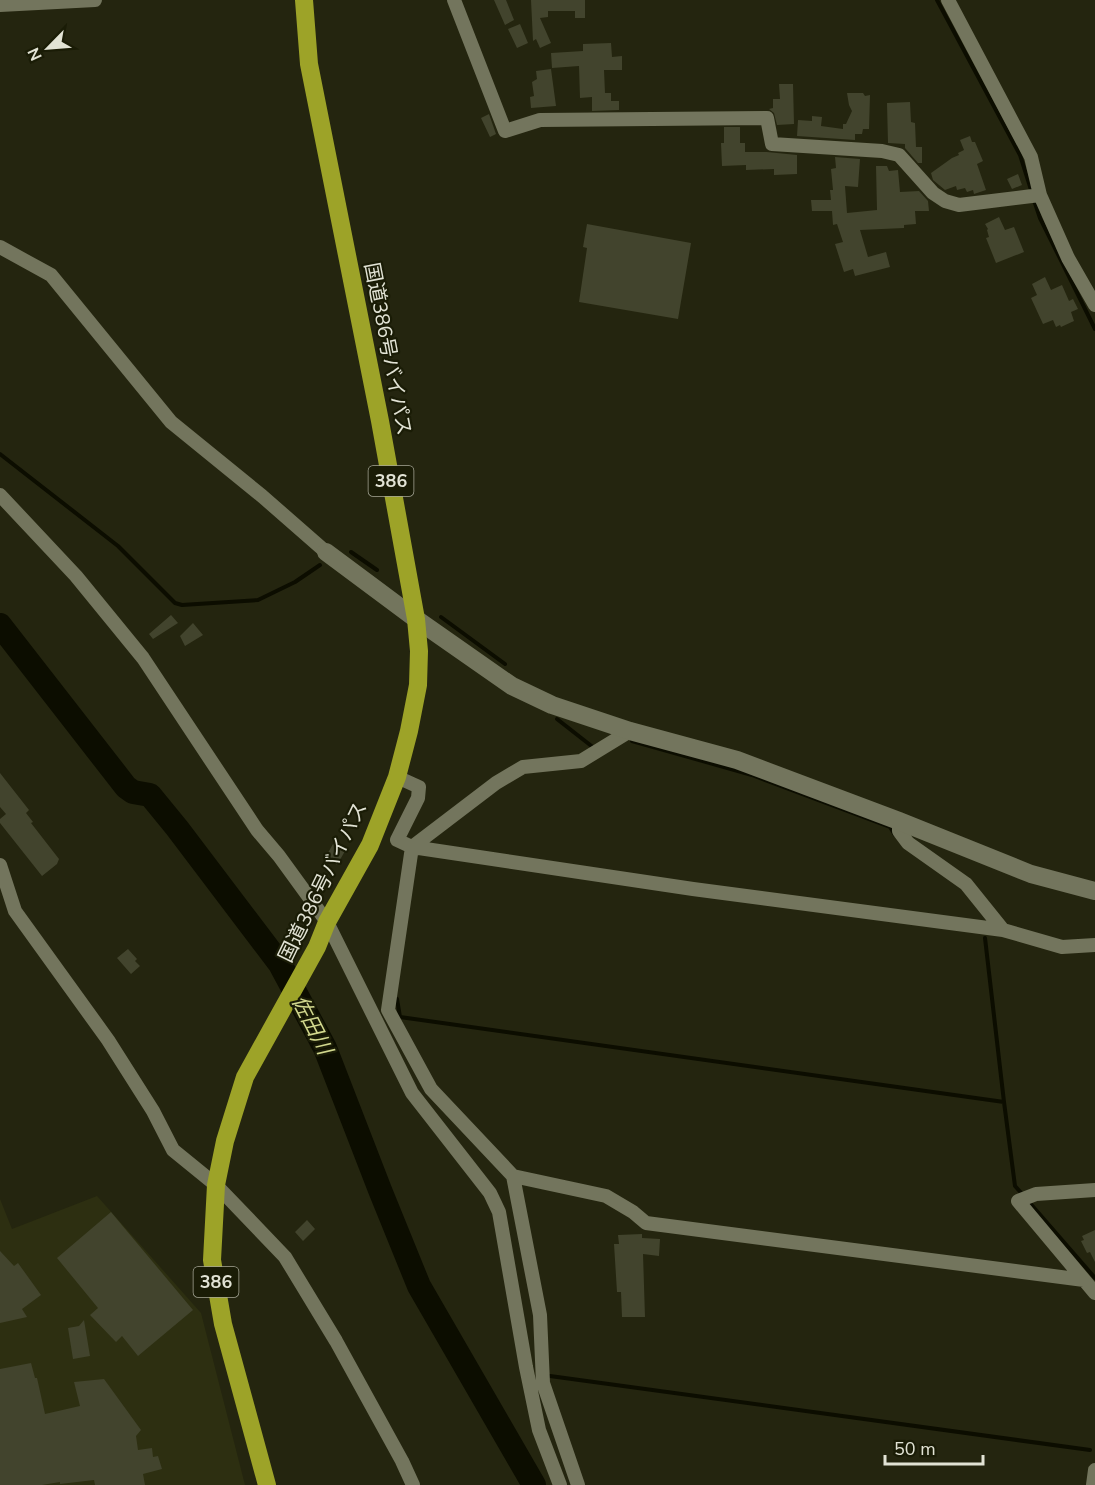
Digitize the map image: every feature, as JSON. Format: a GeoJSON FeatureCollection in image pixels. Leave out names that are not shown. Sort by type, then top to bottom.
{"type":"FeatureCollection","features":[{"type":"Feature","properties":{"kind":"highway","name":"国道386号バイパス"},"geometry":{"type":"LineString","coordinates":[[267,1485],[223,1324],[212,1260],[216,1185],[225,1141],[245,1077],[370,845],[397,777],[418,685],[416,619],[380,421],[309,64],[304,0]]}},
{"type":"Feature","properties":{"kind":"street"},"geometry":{"type":"LineString","coordinates":[[0,5],[95,0]]}},
{"type":"Feature","properties":{"kind":"street"},"geometry":{"type":"LineString","coordinates":[[454,0],[505,131],[540,120],[767,118],[772,144],[899,154],[933,193],[945,201],[959,205],[1040,195]]}},
{"type":"Feature","properties":{"kind":"street"},"geometry":{"type":"LineString","coordinates":[[948,0],[1031,157],[1040,195],[1068,258],[1095,305]]}},
{"type":"Feature","properties":{"kind":"street"},"geometry":{"type":"LineString","coordinates":[[0,247],[51,275],[171,422],[326,552],[512,686],[552,705],[630,731],[737,760],[1031,874],[1095,891]]}},
{"type":"Feature","properties":{"kind":"street"},"geometry":{"type":"LineString","coordinates":[[0,495],[76,576],[143,658],[257,830],[327,922],[412,1093],[490,1193],[499,1212],[539,1430],[560,1485]]}},
{"type":"Feature","properties":{"kind":"street"},"geometry":{"type":"LineString","coordinates":[[578,1485],[543,1383],[540,1315],[513,1176],[431,1089],[388,1010],[412,847],[496,783],[523,767],[581,761],[630,731]]}},
{"type":"Feature","properties":{"kind":"street"},"geometry":{"type":"LineString","coordinates":[[397,777],[419,787],[418,798],[397,840],[412,847],[693,889],[1002,930],[1062,947],[1095,945]]}},
{"type":"Feature","properties":{"kind":"street"},"geometry":{"type":"LineString","coordinates":[[899,821],[899,831],[908,843],[966,884],[1002,930]]}},
{"type":"Feature","properties":{"kind":"street"},"geometry":{"type":"LineString","coordinates":[[0,864],[15,911],[108,1040],[153,1111],[173,1150],[216,1185],[285,1257],[341,1350],[413,1485]]}},
{"type":"Feature","properties":{"kind":"street"},"geometry":{"type":"LineString","coordinates":[[513,1176],[606,1196],[633,1212],[646,1223],[1084,1280]]}},
{"type":"Feature","properties":{"kind":"street"},"geometry":{"type":"LineString","coordinates":[[1095,1190],[1034,1195],[1018,1201],[1095,1293]]}},
{"type":"Feature","properties":{"kind":"street"},"geometry":{"type":"LineString","coordinates":[[1093,1485],[1095,1470]]}},
{"type":"Feature","properties":{"kind":"shaded area"},"geometry":{"type":"Polygon","coordinates":[[[97,1196],[201,1313],[245,1485],[0,1485],[0,1199],[12,1229],[97,1196]]]}},
{"type":"Feature","properties":{"kind":"building"},"geometry":{"type":"Polygon","coordinates":[[[494,0],[506,0],[514,20],[505,25],[494,0]]]}},
{"type":"Feature","properties":{"kind":"building"},"geometry":{"type":"Polygon","coordinates":[[[531,0],[585,0],[585,18],[575,18],[575,11],[548,11],[548,17],[540,18],[551,43],[540,48],[536,39],[533,41],[531,0]]]}},
{"type":"Feature","properties":{"kind":"building"},"geometry":{"type":"Polygon","coordinates":[[[520,24],[528,43],[517,48],[508,29],[520,24]]]}},
{"type":"Feature","properties":{"kind":"building"},"geometry":{"type":"Polygon","coordinates":[[[611,43],[612,57],[622,56],[622,70],[604,70],[605,93],[611,93],[611,101],[619,101],[619,110],[592,111],[592,97],[580,98],[579,66],[552,68],[551,53],[583,51],[583,44],[611,43]]]}},
{"type":"Feature","properties":{"kind":"building"},"geometry":{"type":"Polygon","coordinates":[[[551,69],[556,106],[531,108],[530,97],[534,96],[532,82],[537,79],[536,71],[551,69]]]}},
{"type":"Feature","properties":{"kind":"building"},"geometry":{"type":"Polygon","coordinates":[[[779,84],[793,84],[794,124],[777,125],[774,113],[769,109],[773,108],[773,99],[780,99],[779,84]]]}},
{"type":"Feature","properties":{"kind":"building"},"geometry":{"type":"Polygon","coordinates":[[[847,93],[870,95],[869,129],[863,129],[862,134],[855,134],[855,140],[797,136],[798,120],[812,121],[812,116],[822,117],[821,126],[843,129],[843,124],[846,124],[852,111],[847,93]]]}},
{"type":"Feature","properties":{"kind":"building"},"geometry":{"type":"Polygon","coordinates":[[[910,102],[911,122],[915,123],[916,147],[922,147],[922,163],[918,163],[905,148],[905,144],[888,143],[887,103],[910,102]]]}},
{"type":"Feature","properties":{"kind":"building"},"geometry":{"type":"Polygon","coordinates":[[[489,114],[496,134],[490,137],[481,118],[489,114]]]}},
{"type":"Feature","properties":{"kind":"building"},"geometry":{"type":"Polygon","coordinates":[[[724,127],[740,127],[740,143],[745,143],[745,152],[797,155],[797,174],[774,175],[774,169],[746,170],[746,165],[722,166],[721,143],[724,143],[724,127]]]}},
{"type":"Feature","properties":{"kind":"building"},"geometry":{"type":"Polygon","coordinates":[[[970,136],[983,161],[977,164],[986,190],[974,194],[973,190],[967,192],[965,188],[957,190],[956,186],[945,190],[933,180],[931,173],[959,155],[958,153],[964,150],[960,140],[970,136]]]}},
{"type":"Feature","properties":{"kind":"building"},"geometry":{"type":"Polygon","coordinates":[[[835,157],[860,159],[858,187],[845,186],[847,213],[877,210],[876,166],[887,166],[889,171],[898,170],[900,192],[919,191],[928,201],[929,211],[915,211],[916,224],[904,225],[904,228],[860,230],[868,257],[886,252],[890,267],[855,276],[853,269],[844,272],[835,244],[843,242],[837,224],[833,225],[832,211],[812,211],[811,200],[831,200],[830,190],[833,190],[831,169],[836,168],[835,157]]]}},
{"type":"Feature","properties":{"kind":"building"},"geometry":{"type":"Polygon","coordinates":[[[1018,174],[1022,185],[1012,189],[1007,179],[1018,174]]]}},
{"type":"Feature","properties":{"kind":"building"},"geometry":{"type":"Polygon","coordinates":[[[999,217],[1005,230],[1014,227],[1024,252],[996,263],[986,238],[989,237],[985,224],[999,217]]]}},
{"type":"Feature","properties":{"kind":"building"},"geometry":{"type":"Polygon","coordinates":[[[587,224],[691,243],[678,319],[579,302],[587,248],[583,247],[587,224]]]}},
{"type":"Feature","properties":{"kind":"building"},"geometry":{"type":"Polygon","coordinates":[[[1045,277],[1051,290],[1062,285],[1069,301],[1073,299],[1078,309],[1071,312],[1074,321],[1061,327],[1060,325],[1056,327],[1053,320],[1043,324],[1031,298],[1037,295],[1032,284],[1045,277]]]}},
{"type":"Feature","properties":{"kind":"building"},"geometry":{"type":"Polygon","coordinates":[[[171,615],[178,623],[153,639],[149,634],[171,615]]]}},
{"type":"Feature","properties":{"kind":"building"},"geometry":{"type":"Polygon","coordinates":[[[193,623],[203,635],[185,646],[180,636],[193,623]]]}},
{"type":"Feature","properties":{"kind":"building"},"geometry":{"type":"Polygon","coordinates":[[[0,773],[29,810],[26,813],[33,822],[31,823],[59,859],[57,864],[42,876],[0,823],[0,819],[6,814],[0,807],[0,773]]]}},
{"type":"Feature","properties":{"kind":"building"},"geometry":{"type":"Polygon","coordinates":[[[333,844],[345,851],[337,865],[325,858],[333,844]]]}},
{"type":"Feature","properties":{"kind":"building"},"geometry":{"type":"Polygon","coordinates":[[[128,949],[140,966],[131,974],[117,958],[128,949]]]}},
{"type":"Feature","properties":{"kind":"building"},"geometry":{"type":"Polygon","coordinates":[[[111,1212],[193,1310],[138,1356],[122,1336],[116,1342],[90,1315],[98,1308],[57,1258],[111,1212]]]}},
{"type":"Feature","properties":{"kind":"building"},"geometry":{"type":"Polygon","coordinates":[[[307,1220],[315,1229],[303,1241],[295,1232],[307,1220]]]}},
{"type":"Feature","properties":{"kind":"building"},"geometry":{"type":"Polygon","coordinates":[[[1095,1230],[1095,1262],[1081,1241],[1084,1240],[1082,1236],[1095,1230]]]}},
{"type":"Feature","properties":{"kind":"building"},"geometry":{"type":"Polygon","coordinates":[[[642,1234],[642,1238],[660,1239],[659,1256],[643,1254],[645,1317],[622,1317],[621,1292],[617,1292],[614,1244],[619,1244],[618,1235],[642,1234]]]}},
{"type":"Feature","properties":{"kind":"building"},"geometry":{"type":"Polygon","coordinates":[[[0,1251],[14,1266],[18,1263],[41,1295],[22,1309],[27,1317],[0,1323],[0,1251]]]}},
{"type":"Feature","properties":{"kind":"building"},"geometry":{"type":"Polygon","coordinates":[[[84,1320],[90,1356],[73,1359],[68,1328],[79,1326],[84,1320]]]}},
{"type":"Feature","properties":{"kind":"building"},"geometry":{"type":"Polygon","coordinates":[[[31,1363],[35,1378],[37,1378],[45,1414],[80,1406],[74,1382],[104,1379],[141,1430],[136,1436],[138,1450],[152,1448],[153,1457],[158,1456],[162,1469],[143,1474],[145,1485],[95,1485],[94,1480],[42,1485],[0,1485],[0,1369],[31,1363]]]}},
{"type":"Feature","properties":{"kind":"waterway"},"geometry":{"type":"LineString","coordinates":[[937,0],[1020,155],[1032,193]]}},
{"type":"Feature","properties":{"kind":"waterway"},"geometry":{"type":"LineString","coordinates":[[1034,200],[1040,218],[1095,329]]}},
{"type":"Feature","properties":{"kind":"waterway"},"geometry":{"type":"LineString","coordinates":[[0,454],[118,546],[175,603],[182,605],[258,600],[295,582],[320,565]]}},
{"type":"Feature","properties":{"kind":"waterway"},"geometry":{"type":"LineString","coordinates":[[351,552],[377,570]]}},
{"type":"Feature","properties":{"kind":"waterway"},"geometry":{"type":"LineString","coordinates":[[441,617],[505,664]]}},
{"type":"Feature","properties":{"kind":"waterway","name":"佐田川"},"geometry":{"type":"LineString","coordinates":[[0,625],[126,787],[133,792],[150,795],[280,964],[325,1048],[419,1286],[534,1485]]}},
{"type":"Feature","properties":{"kind":"waterway"},"geometry":{"type":"LineString","coordinates":[[557,719],[594,748]]}},
{"type":"Feature","properties":{"kind":"waterway"},"geometry":{"type":"LineString","coordinates":[[632,741],[752,775],[890,827],[895,835]]}},
{"type":"Feature","properties":{"kind":"waterway"},"geometry":{"type":"LineString","coordinates":[[985,938],[1015,1186],[1024,1196]]}},
{"type":"Feature","properties":{"kind":"waterway"},"geometry":{"type":"LineString","coordinates":[[397,999],[400,1017],[1004,1102]]}},
{"type":"Feature","properties":{"kind":"waterway"},"geometry":{"type":"LineString","coordinates":[[1029,1202],[1095,1278]]}},
{"type":"Feature","properties":{"kind":"waterway"},"geometry":{"type":"LineString","coordinates":[[550,1376],[1090,1450]]}}]}
